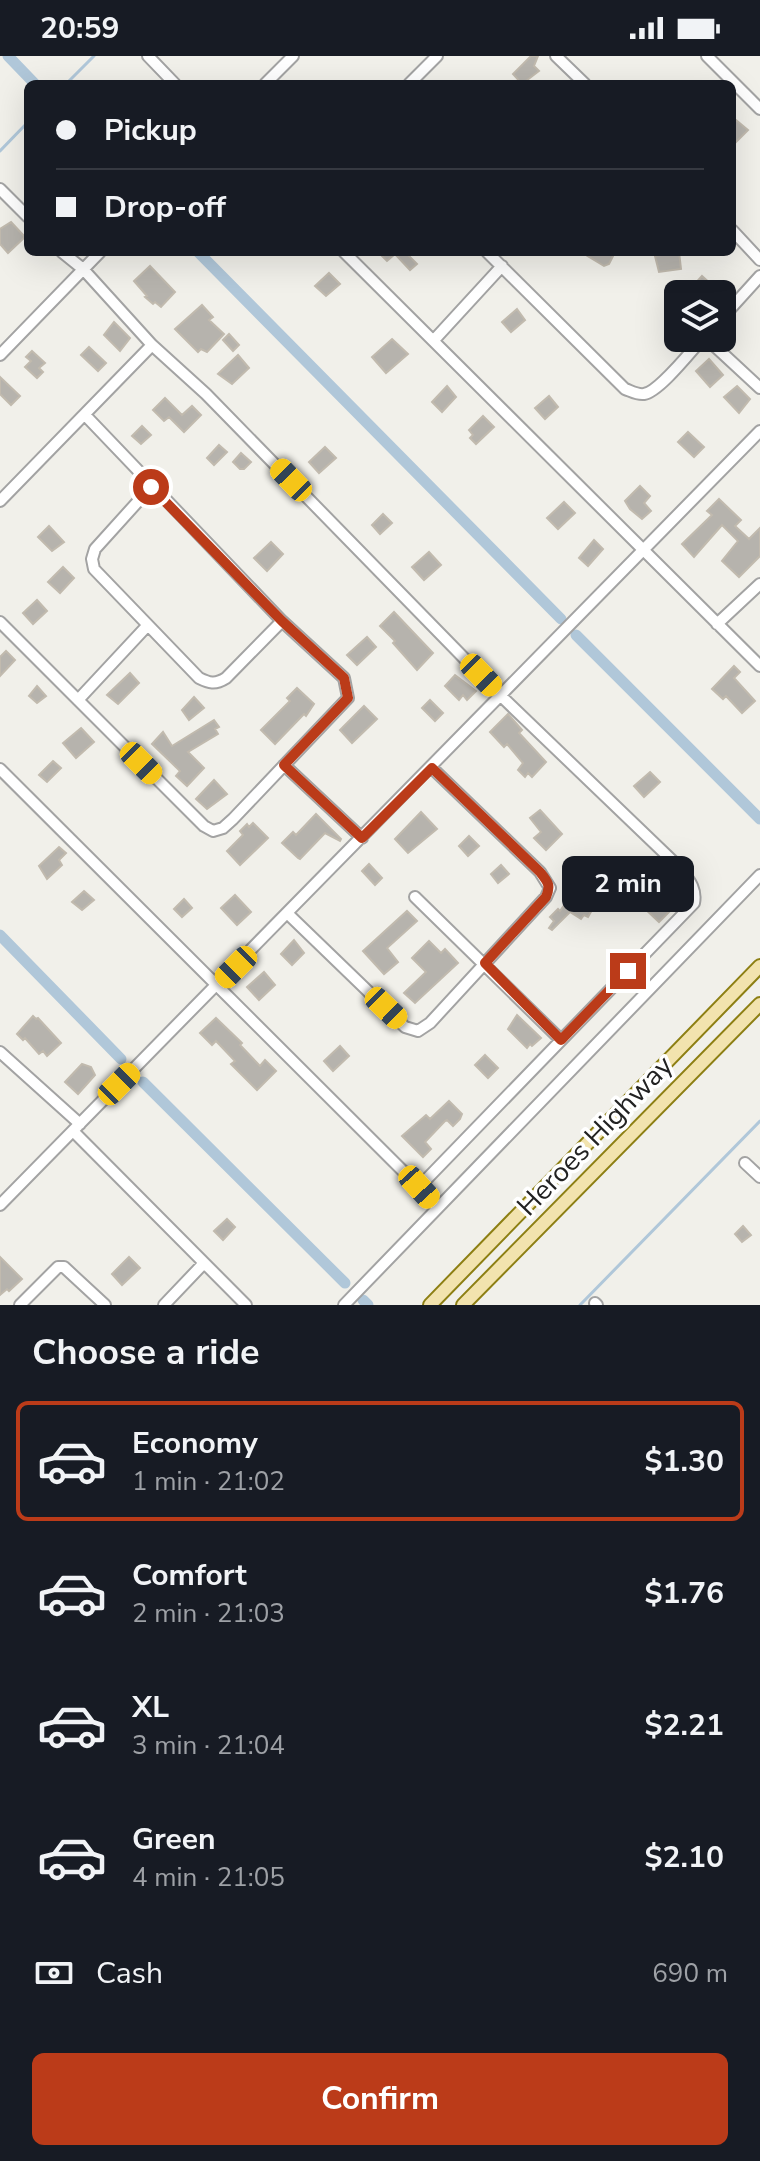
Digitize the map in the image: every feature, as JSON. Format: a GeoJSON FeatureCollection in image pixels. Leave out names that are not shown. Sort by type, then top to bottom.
{"type":"FeatureCollection","features":[{"type":"Feature","properties":{"kind":"main road","name":"Heroes Highway"},"geometry":{"type":"LineString","coordinates":[[430,1305],[760,966]]}},
{"type":"Feature","properties":{"kind":"main road","name":"Heroes Highway"},"geometry":{"type":"LineString","coordinates":[[463,1305],[760,1004]]}},
{"type":"Feature","properties":{"kind":"street"},"geometry":{"type":"LineString","coordinates":[[148,56],[171,80]]}},
{"type":"Feature","properties":{"kind":"street"},"geometry":{"type":"LineString","coordinates":[[269,80],[293,56]]}},
{"type":"Feature","properties":{"kind":"street"},"geometry":{"type":"LineString","coordinates":[[413,80],[437,56]]}},
{"type":"Feature","properties":{"kind":"street"},"geometry":{"type":"LineString","coordinates":[[556,56],[581,80]]}},
{"type":"Feature","properties":{"kind":"street"},"geometry":{"type":"LineString","coordinates":[[707,56],[731,80]]}},
{"type":"Feature","properties":{"kind":"street"},"geometry":{"type":"LineString","coordinates":[[736,85],[760,109]]}},
{"type":"Feature","properties":{"kind":"street"},"geometry":{"type":"LineString","coordinates":[[0,189],[24,213]]}},
{"type":"Feature","properties":{"kind":"street"},"geometry":{"type":"LineString","coordinates":[[0,208],[10,198]]}},
{"type":"Feature","properties":{"kind":"street"},"geometry":{"type":"LineString","coordinates":[[736,234],[760,260]]}},
{"type":"Feature","properties":{"kind":"street"},"geometry":{"type":"LineString","coordinates":[[67,256],[502,697],[691,882],[694,903],[419,1187]]}},
{"type":"Feature","properties":{"kind":"street"},"geometry":{"type":"LineString","coordinates":[[0,355],[96,256]]}},
{"type":"Feature","properties":{"kind":"street"},"geometry":{"type":"LineString","coordinates":[[348,256],[760,666]]}},
{"type":"Feature","properties":{"kind":"street"},"geometry":{"type":"LineString","coordinates":[[491,256],[625,389],[648,394],[691,352]]}},
{"type":"Feature","properties":{"kind":"street"},"geometry":{"type":"LineString","coordinates":[[434,340],[502,266]]}},
{"type":"Feature","properties":{"kind":"street"},"geometry":{"type":"LineString","coordinates":[[736,303],[760,276]]}},
{"type":"Feature","properties":{"kind":"street"},"geometry":{"type":"LineString","coordinates":[[0,501],[152,345]]}},
{"type":"Feature","properties":{"kind":"street"},"geometry":{"type":"LineString","coordinates":[[720,352],[760,388]]}},
{"type":"Feature","properties":{"kind":"street"},"geometry":{"type":"LineString","coordinates":[[3,631],[78,700],[204,826],[213,831],[223,828],[233,819],[348,698],[344,678],[282,621],[85,415]]}},
{"type":"Feature","properties":{"kind":"street"},"geometry":{"type":"LineString","coordinates":[[0,1205],[760,431]]}},
{"type":"Feature","properties":{"kind":"street"},"geometry":{"type":"LineString","coordinates":[[151,487],[95,549],[92,559],[94,569],[147,626],[199,678],[218,683],[237,668],[282,621]]}},
{"type":"Feature","properties":{"kind":"street"},"geometry":{"type":"LineString","coordinates":[[717,624],[760,584]]}},
{"type":"Feature","properties":{"kind":"street"},"geometry":{"type":"LineString","coordinates":[[78,700],[147,626]]}},
{"type":"Feature","properties":{"kind":"street"},"geometry":{"type":"LineString","coordinates":[[284,765],[362,838]]}},
{"type":"Feature","properties":{"kind":"street"},"geometry":{"type":"LineString","coordinates":[[288,914],[405,1027],[418,1031],[430,1023],[546,897],[550,888],[548,882],[432,768]]}},
{"type":"Feature","properties":{"kind":"street"},"geometry":{"type":"LineString","coordinates":[[0,769],[218,984],[437,1208]]}},
{"type":"Feature","properties":{"kind":"street"},"geometry":{"type":"LineString","coordinates":[[344,1305],[760,875]]}},
{"type":"Feature","properties":{"kind":"street"},"geometry":{"type":"LineString","coordinates":[[415,897],[561,1040]]}},
{"type":"Feature","properties":{"kind":"street"},"geometry":{"type":"LineString","coordinates":[[0,1052],[246,1305]]}},
{"type":"Feature","properties":{"kind":"street"},"geometry":{"type":"LineString","coordinates":[[745,1163],[760,1177]]}},
{"type":"Feature","properties":{"kind":"street"},"geometry":{"type":"LineString","coordinates":[[164,1305],[204,1263]]}},
{"type":"Feature","properties":{"kind":"street"},"geometry":{"type":"LineString","coordinates":[[20,1305],[58,1267],[70,1270],[105,1305]]}},
{"type":"Feature","properties":{"kind":"building"},"geometry":{"type":"Polygon","coordinates":[[[531,56],[538,56],[534,66],[539,71],[527,80],[518,80],[513,74],[531,56]]]}},
{"type":"Feature","properties":{"kind":"building"},"geometry":{"type":"Polygon","coordinates":[[[736,120],[748,130],[736,142],[736,120]]]}},
{"type":"Feature","properties":{"kind":"building"},"geometry":{"type":"Polygon","coordinates":[[[11,222],[24,238],[8,253],[0,244],[0,229],[11,222]]]}},
{"type":"Feature","properties":{"kind":"building"},"geometry":{"type":"Polygon","coordinates":[[[397,256],[409,256],[417,264],[410,270],[397,256]]]}},
{"type":"Feature","properties":{"kind":"building"},"geometry":{"type":"Polygon","coordinates":[[[588,256],[613,256],[604,266],[588,256]]]}},
{"type":"Feature","properties":{"kind":"building"},"geometry":{"type":"Polygon","coordinates":[[[655,256],[679,256],[681,269],[659,272],[655,256]]]}},
{"type":"Feature","properties":{"kind":"building"},"geometry":{"type":"Polygon","coordinates":[[[150,266],[175,292],[161,307],[145,297],[134,281],[150,266]]]}},
{"type":"Feature","properties":{"kind":"building"},"geometry":{"type":"Polygon","coordinates":[[[329,273],[340,284],[326,296],[315,286],[329,273]]]}},
{"type":"Feature","properties":{"kind":"building"},"geometry":{"type":"Polygon","coordinates":[[[202,305],[213,317],[209,320],[224,334],[207,352],[201,349],[198,352],[175,329],[202,305]]]}},
{"type":"Feature","properties":{"kind":"building"},"geometry":{"type":"Polygon","coordinates":[[[517,309],[525,320],[511,332],[502,322],[517,309]]]}},
{"type":"Feature","properties":{"kind":"building"},"geometry":{"type":"Polygon","coordinates":[[[114,322],[130,338],[120,351],[104,335],[114,322]]]}},
{"type":"Feature","properties":{"kind":"building"},"geometry":{"type":"Polygon","coordinates":[[[229,334],[239,345],[233,351],[223,340],[229,334]]]}},
{"type":"Feature","properties":{"kind":"building"},"geometry":{"type":"Polygon","coordinates":[[[392,339],[408,354],[386,373],[372,357],[392,339]]]}},
{"type":"Feature","properties":{"kind":"building"},"geometry":{"type":"Polygon","coordinates":[[[89,347],[106,363],[98,371],[81,355],[89,347]]]}},
{"type":"Feature","properties":{"kind":"building"},"geometry":{"type":"Polygon","coordinates":[[[32,351],[45,363],[39,368],[43,372],[37,378],[25,367],[31,361],[26,357],[32,351]]]}},
{"type":"Feature","properties":{"kind":"building"},"geometry":{"type":"Polygon","coordinates":[[[238,355],[249,368],[232,384],[218,374],[238,355]]]}},
{"type":"Feature","properties":{"kind":"building"},"geometry":{"type":"Polygon","coordinates":[[[709,359],[723,375],[710,387],[696,371],[709,359]]]}},
{"type":"Feature","properties":{"kind":"building"},"geometry":{"type":"Polygon","coordinates":[[[0,377],[20,396],[11,405],[0,394],[0,377]]]}},
{"type":"Feature","properties":{"kind":"building"},"geometry":{"type":"Polygon","coordinates":[[[447,386],[456,397],[442,412],[432,402],[447,386]]]}},
{"type":"Feature","properties":{"kind":"building"},"geometry":{"type":"Polygon","coordinates":[[[737,386],[750,399],[739,413],[724,397],[737,386]]]}},
{"type":"Feature","properties":{"kind":"building"},"geometry":{"type":"Polygon","coordinates":[[[549,396],[558,407],[545,419],[535,408],[549,396]]]}},
{"type":"Feature","properties":{"kind":"building"},"geometry":{"type":"Polygon","coordinates":[[[165,398],[182,415],[192,406],[201,415],[184,432],[169,417],[164,421],[153,410],[165,398]]]}},
{"type":"Feature","properties":{"kind":"building"},"geometry":{"type":"Polygon","coordinates":[[[483,416],[494,427],[476,444],[470,438],[473,435],[469,430],[483,416]]]}},
{"type":"Feature","properties":{"kind":"building"},"geometry":{"type":"Polygon","coordinates":[[[142,426],[151,435],[141,444],[132,436],[142,426]]]}},
{"type":"Feature","properties":{"kind":"building"},"geometry":{"type":"Polygon","coordinates":[[[688,432],[704,447],[694,457],[678,442],[688,432]]]}},
{"type":"Feature","properties":{"kind":"building"},"geometry":{"type":"Polygon","coordinates":[[[219,445],[227,452],[214,465],[207,458],[219,445]]]}},
{"type":"Feature","properties":{"kind":"building"},"geometry":{"type":"Polygon","coordinates":[[[325,447],[336,458],[319,473],[309,462],[325,447]]]}},
{"type":"Feature","properties":{"kind":"building"},"geometry":{"type":"Polygon","coordinates":[[[241,453],[251,462],[244,469],[233,462],[241,453]]]}},
{"type":"Feature","properties":{"kind":"building"},"geometry":{"type":"Polygon","coordinates":[[[640,486],[650,496],[644,503],[651,511],[642,519],[625,501],[640,486]]]}},
{"type":"Feature","properties":{"kind":"building"},"geometry":{"type":"Polygon","coordinates":[[[719,499],[741,520],[735,526],[749,539],[760,528],[760,556],[739,577],[722,561],[738,541],[722,525],[694,557],[682,544],[712,515],[707,511],[719,499]]]}},
{"type":"Feature","properties":{"kind":"building"},"geometry":{"type":"Polygon","coordinates":[[[564,502],[575,513],[558,529],[547,518],[564,502]]]}},
{"type":"Feature","properties":{"kind":"building"},"geometry":{"type":"Polygon","coordinates":[[[383,514],[392,523],[380,534],[372,525],[383,514]]]}},
{"type":"Feature","properties":{"kind":"building"},"geometry":{"type":"Polygon","coordinates":[[[49,526],[64,542],[52,551],[38,537],[49,526]]]}},
{"type":"Feature","properties":{"kind":"building"},"geometry":{"type":"Polygon","coordinates":[[[594,540],[603,549],[588,566],[579,558],[594,540]]]}},
{"type":"Feature","properties":{"kind":"building"},"geometry":{"type":"Polygon","coordinates":[[[271,542],[283,554],[267,571],[254,558],[271,542]]]}},
{"type":"Feature","properties":{"kind":"building"},"geometry":{"type":"Polygon","coordinates":[[[429,552],[441,565],[424,580],[412,567],[429,552]]]}},
{"type":"Feature","properties":{"kind":"building"},"geometry":{"type":"Polygon","coordinates":[[[63,567],[74,578],[60,593],[48,582],[63,567]]]}},
{"type":"Feature","properties":{"kind":"building"},"geometry":{"type":"Polygon","coordinates":[[[37,600],[47,611],[33,624],[23,613],[37,600]]]}},
{"type":"Feature","properties":{"kind":"building"},"geometry":{"type":"Polygon","coordinates":[[[394,612],[433,653],[417,670],[380,626],[394,612]]]}},
{"type":"Feature","properties":{"kind":"building"},"geometry":{"type":"Polygon","coordinates":[[[367,637],[376,647],[357,665],[347,655],[367,637]]]}},
{"type":"Feature","properties":{"kind":"building"},"geometry":{"type":"Polygon","coordinates":[[[6,651],[15,660],[0,676],[0,657],[6,651]]]}},
{"type":"Feature","properties":{"kind":"building"},"geometry":{"type":"Polygon","coordinates":[[[734,666],[740,672],[734,678],[755,701],[742,713],[726,696],[723,699],[712,689],[734,666]]]}},
{"type":"Feature","properties":{"kind":"building"},"geometry":{"type":"Polygon","coordinates":[[[130,673],[139,683],[118,704],[107,695],[130,673]]]}},
{"type":"Feature","properties":{"kind":"building"},"geometry":{"type":"Polygon","coordinates":[[[455,675],[476,691],[467,700],[463,695],[459,700],[445,686],[455,675]]]}},
{"type":"Feature","properties":{"kind":"building"},"geometry":{"type":"Polygon","coordinates":[[[37,686],[46,696],[37,703],[29,696],[37,686]]]}},
{"type":"Feature","properties":{"kind":"building"},"geometry":{"type":"Polygon","coordinates":[[[297,688],[314,704],[306,716],[304,714],[275,744],[261,730],[290,701],[287,698],[297,688]]]}},
{"type":"Feature","properties":{"kind":"building"},"geometry":{"type":"Polygon","coordinates":[[[194,697],[204,708],[189,720],[182,710],[194,697]]]}},
{"type":"Feature","properties":{"kind":"building"},"geometry":{"type":"Polygon","coordinates":[[[430,700],[443,713],[435,721],[422,708],[430,700]]]}},
{"type":"Feature","properties":{"kind":"building"},"geometry":{"type":"Polygon","coordinates":[[[364,706],[377,719],[352,743],[340,730],[364,706]]]}},
{"type":"Feature","properties":{"kind":"building"},"geometry":{"type":"Polygon","coordinates":[[[508,714],[522,730],[519,733],[546,762],[532,777],[528,773],[525,777],[518,770],[523,763],[507,744],[504,747],[490,732],[508,714]]]}},
{"type":"Feature","properties":{"kind":"building"},"geometry":{"type":"Polygon","coordinates":[[[214,720],[219,727],[215,729],[218,734],[188,752],[204,768],[187,786],[176,776],[180,771],[152,744],[163,732],[172,746],[214,720]]]}},
{"type":"Feature","properties":{"kind":"building"},"geometry":{"type":"Polygon","coordinates":[[[81,728],[94,742],[76,758],[63,743],[81,728]]]}},
{"type":"Feature","properties":{"kind":"building"},"geometry":{"type":"Polygon","coordinates":[[[53,761],[61,768],[47,782],[39,775],[53,761]]]}},
{"type":"Feature","properties":{"kind":"building"},"geometry":{"type":"Polygon","coordinates":[[[650,772],[660,782],[644,797],[634,786],[650,772]]]}},
{"type":"Feature","properties":{"kind":"building"},"geometry":{"type":"Polygon","coordinates":[[[214,780],[227,794],[207,809],[196,799],[214,780]]]}},
{"type":"Feature","properties":{"kind":"building"},"geometry":{"type":"Polygon","coordinates":[[[540,810],[562,834],[546,850],[534,838],[541,832],[530,818],[540,810]]]}},
{"type":"Feature","properties":{"kind":"building"},"geometry":{"type":"Polygon","coordinates":[[[421,812],[437,829],[408,853],[395,839],[421,812]]]}},
{"type":"Feature","properties":{"kind":"building"},"geometry":{"type":"Polygon","coordinates":[[[316,814],[341,839],[325,833],[300,859],[282,843],[293,832],[296,835],[316,814]]]}},
{"type":"Feature","properties":{"kind":"building"},"geometry":{"type":"Polygon","coordinates":[[[253,823],[268,838],[240,865],[227,851],[243,835],[240,831],[253,823]]]}},
{"type":"Feature","properties":{"kind":"building"},"geometry":{"type":"Polygon","coordinates":[[[469,836],[479,846],[468,856],[459,846],[469,836]]]}},
{"type":"Feature","properties":{"kind":"building"},"geometry":{"type":"Polygon","coordinates":[[[59,847],[66,853],[59,860],[62,865],[47,879],[39,866],[59,847]]]}},
{"type":"Feature","properties":{"kind":"building"},"geometry":{"type":"Polygon","coordinates":[[[369,864],[382,878],[375,885],[362,871],[369,864]]]}},
{"type":"Feature","properties":{"kind":"building"},"geometry":{"type":"Polygon","coordinates":[[[501,865],[509,874],[498,883],[491,874],[501,865]]]}},
{"type":"Feature","properties":{"kind":"building"},"geometry":{"type":"Polygon","coordinates":[[[663,886],[676,887],[679,894],[671,906],[673,908],[659,922],[641,905],[663,886]]]}},
{"type":"Feature","properties":{"kind":"building"},"geometry":{"type":"Polygon","coordinates":[[[84,891],[94,900],[82,910],[72,902],[84,891]]]}},
{"type":"Feature","properties":{"kind":"building"},"geometry":{"type":"Polygon","coordinates":[[[235,895],[251,912],[237,925],[221,908],[235,895]]]}},
{"type":"Feature","properties":{"kind":"building"},"geometry":{"type":"Polygon","coordinates":[[[569,898],[574,901],[576,898],[592,910],[588,917],[584,915],[581,919],[570,912],[552,930],[549,928],[554,921],[550,917],[558,909],[560,911],[569,898]]]}},
{"type":"Feature","properties":{"kind":"building"},"geometry":{"type":"Polygon","coordinates":[[[184,899],[192,908],[182,917],[174,909],[184,899]]]}},
{"type":"Feature","properties":{"kind":"building"},"geometry":{"type":"Polygon","coordinates":[[[407,911],[417,921],[387,948],[398,962],[384,974],[363,951],[407,911]]]}},
{"type":"Feature","properties":{"kind":"building"},"geometry":{"type":"Polygon","coordinates":[[[294,940],[304,953],[292,965],[281,954],[294,940]]]}},
{"type":"Feature","properties":{"kind":"building"},"geometry":{"type":"Polygon","coordinates":[[[429,941],[441,953],[445,949],[458,963],[415,1003],[404,993],[426,972],[412,958],[429,941]]]}},
{"type":"Feature","properties":{"kind":"building"},"geometry":{"type":"Polygon","coordinates":[[[264,972],[275,985],[259,1000],[247,987],[264,972]]]}},
{"type":"Feature","properties":{"kind":"building"},"geometry":{"type":"Polygon","coordinates":[[[517,1015],[541,1038],[527,1048],[508,1029],[517,1015]]]}},
{"type":"Feature","properties":{"kind":"building"},"geometry":{"type":"Polygon","coordinates":[[[33,1016],[61,1043],[47,1056],[43,1051],[39,1054],[25,1038],[23,1040],[17,1034],[33,1016]]]}},
{"type":"Feature","properties":{"kind":"building"},"geometry":{"type":"Polygon","coordinates":[[[216,1018],[260,1066],[265,1060],[276,1071],[257,1090],[231,1064],[235,1061],[216,1041],[212,1045],[200,1033],[216,1018]]]}},
{"type":"Feature","properties":{"kind":"building"},"geometry":{"type":"Polygon","coordinates":[[[340,1046],[349,1056],[333,1071],[324,1061],[340,1046]]]}},
{"type":"Feature","properties":{"kind":"building"},"geometry":{"type":"Polygon","coordinates":[[[485,1055],[498,1068],[488,1078],[475,1065],[485,1055]]]}},
{"type":"Feature","properties":{"kind":"building"},"geometry":{"type":"Polygon","coordinates":[[[82,1064],[91,1067],[95,1075],[78,1094],[65,1082],[82,1064]]]}},
{"type":"Feature","properties":{"kind":"building"},"geometry":{"type":"Polygon","coordinates":[[[449,1101],[462,1114],[460,1119],[453,1126],[445,1121],[425,1142],[431,1149],[423,1157],[402,1136],[426,1115],[430,1119],[449,1101]]]}},
{"type":"Feature","properties":{"kind":"building"},"geometry":{"type":"Polygon","coordinates":[[[227,1219],[235,1227],[223,1240],[214,1231],[227,1219]]]}},
{"type":"Feature","properties":{"kind":"building"},"geometry":{"type":"Polygon","coordinates":[[[743,1226],[751,1235],[742,1242],[735,1234],[743,1226]]]}},
{"type":"Feature","properties":{"kind":"building"},"geometry":{"type":"Polygon","coordinates":[[[0,1257],[22,1279],[0,1295],[0,1257]]]}},
{"type":"Feature","properties":{"kind":"building"},"geometry":{"type":"Polygon","coordinates":[[[129,1257],[140,1268],[122,1285],[112,1274],[129,1257]]]}},
{"type":"Feature","properties":{"kind":"waterway"},"geometry":{"type":"LineString","coordinates":[[8,56],[31,80]]}},
{"type":"Feature","properties":{"kind":"waterway"},"geometry":{"type":"LineString","coordinates":[[70,80],[94,56]]}},
{"type":"Feature","properties":{"kind":"waterway"},"geometry":{"type":"LineString","coordinates":[[0,151],[24,126]]}},
{"type":"Feature","properties":{"kind":"waterway"},"geometry":{"type":"LineString","coordinates":[[202,256],[561,619]]}},
{"type":"Feature","properties":{"kind":"waterway"},"geometry":{"type":"LineString","coordinates":[[576,635],[760,819]]}},
{"type":"Feature","properties":{"kind":"waterway"},"geometry":{"type":"LineString","coordinates":[[0,935],[121,1059]]}},
{"type":"Feature","properties":{"kind":"waterway"},"geometry":{"type":"LineString","coordinates":[[143,1082],[345,1283]]}},
{"type":"Feature","properties":{"kind":"waterway"},"geometry":{"type":"LineString","coordinates":[[580,1305],[760,1121]]}},
{"type":"Feature","properties":{"kind":"waterway"},"geometry":{"type":"LineString","coordinates":[[363,1300],[368,1305]]}},
{"type":"Feature","properties":{"kind":"route"},"geometry":{"type":"LineString","coordinates":[[151,487],[282,621],[344,678],[348,698],[284,765],[362,838],[432,768],[540,872],[550,888],[546,897],[485,963],[561,1040],[628,971]]}}]}
